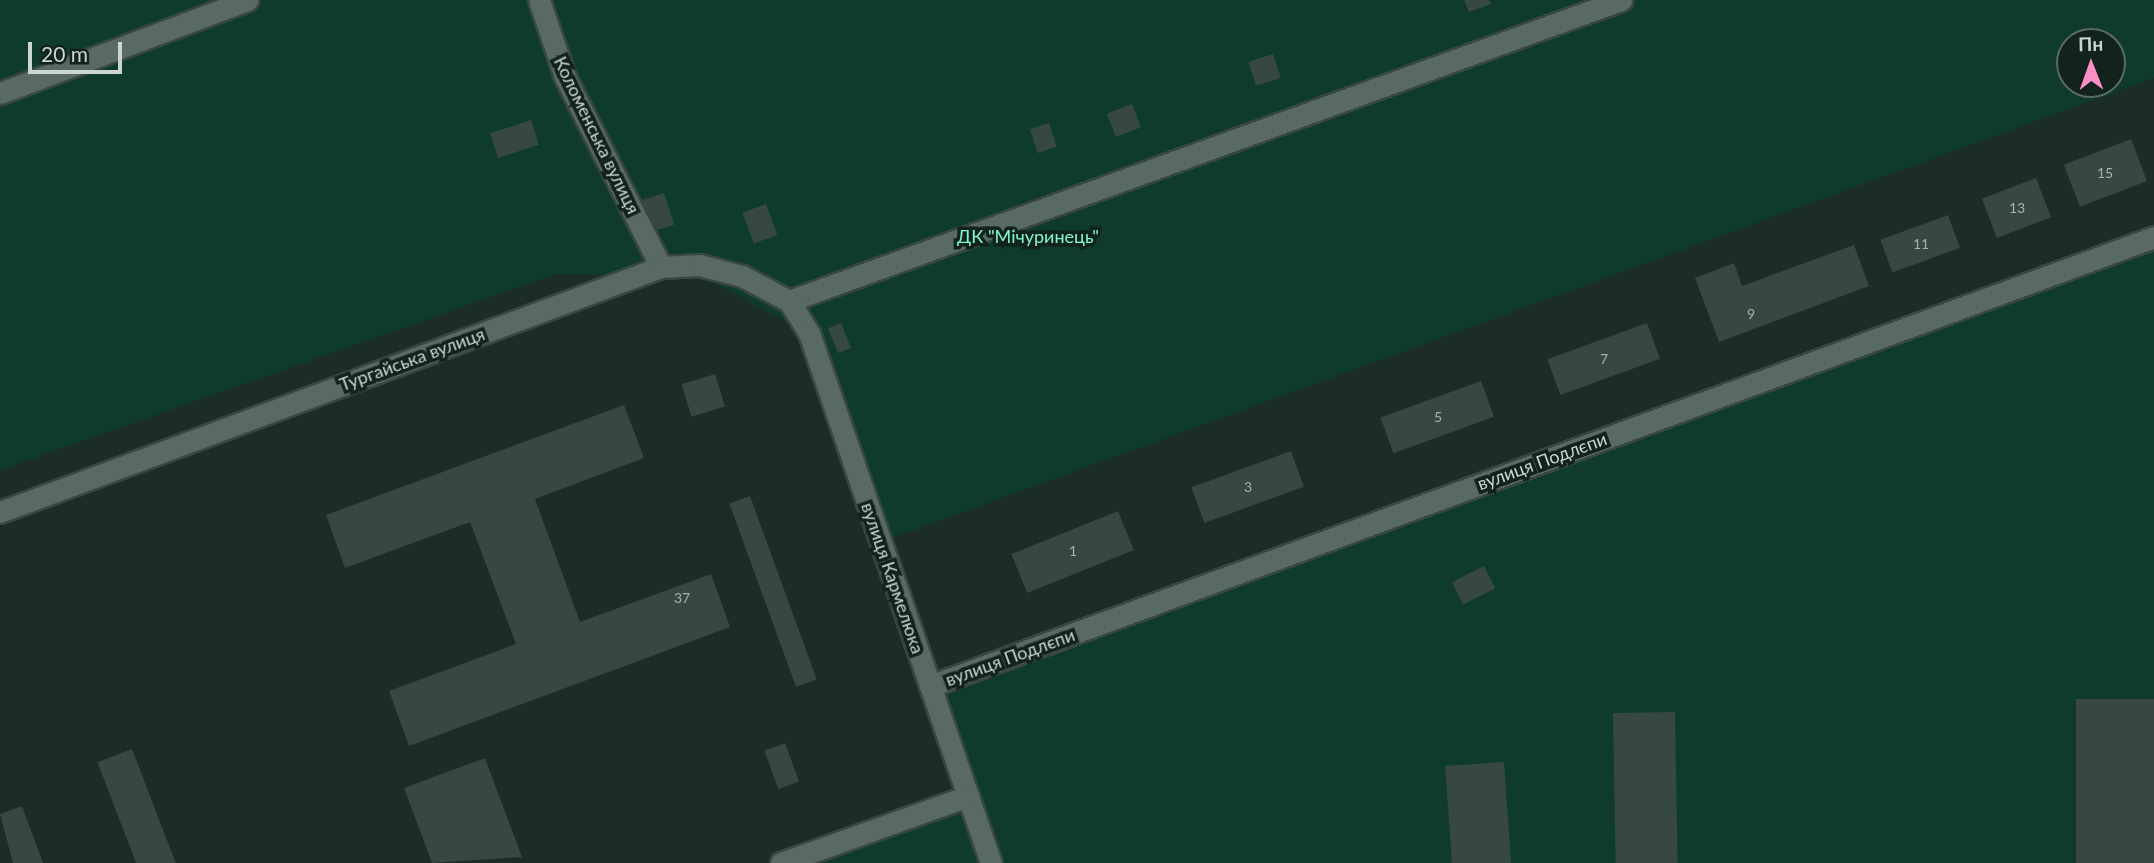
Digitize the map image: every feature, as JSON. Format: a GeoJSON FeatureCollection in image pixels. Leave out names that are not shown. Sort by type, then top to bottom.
{"type":"FeatureCollection","features":[{"type":"Feature","properties":{"kind":"street"},"geometry":{"type":"LineString","coordinates":[[0,93],[247,0]]}},
{"type":"Feature","properties":{"kind":"street","name":"Коломенська вулиця"},"geometry":{"type":"LineString","coordinates":[[539,0],[565,77],[661,267]]}},
{"type":"Feature","properties":{"kind":"street"},"geometry":{"type":"LineString","coordinates":[[789,301],[1621,0]]}},
{"type":"Feature","properties":{"kind":"street","name":"вулиця Подлєпи"},"geometry":{"type":"LineString","coordinates":[[930,686],[2154,237]]}},
{"type":"Feature","properties":{"kind":"street","name":"Тургайська вулиця"},"geometry":{"type":"LineString","coordinates":[[0,512],[661,267],[698,265],[742,276],[789,301],[809,333]]}},
{"type":"Feature","properties":{"kind":"street","name":"вулиця Кармелюка"},"geometry":{"type":"LineString","coordinates":[[809,333],[991,863]]}},
{"type":"Feature","properties":{"kind":"street"},"geometry":{"type":"LineString","coordinates":[[781,863],[968,796]]}},
{"type":"Feature","properties":{"kind":"green space","name":"ДК \"Мічуринець\""},"geometry":{"type":"Polygon","coordinates":[[[0,0],[2154,0],[2154,78],[2126,88],[2126,28],[2056,28],[2056,98],[2099,98],[881,542],[809,333],[700,276],[556,274],[0,470],[0,0]]]}},
{"type":"Feature","properties":{"kind":"green space"},"geometry":{"type":"Polygon","coordinates":[[[2154,237],[2154,863],[781,863],[968,796],[930,686],[2154,237]]]}},
{"type":"Feature","properties":{"kind":"building"},"geometry":{"type":"Polygon","coordinates":[[[1464,0],[1489,0],[1491,4],[1469,12],[1464,0]]]}},
{"type":"Feature","properties":{"kind":"building"},"geometry":{"type":"Polygon","coordinates":[[[1273,54],[1281,78],[1256,86],[1248,62],[1273,54]]]}},
{"type":"Feature","properties":{"kind":"building"},"geometry":{"type":"Polygon","coordinates":[[[1132,104],[1141,127],[1116,137],[1107,114],[1132,104]]]}},
{"type":"Feature","properties":{"kind":"building"},"geometry":{"type":"Polygon","coordinates":[[[531,120],[539,145],[498,158],[490,133],[531,120]]]}},
{"type":"Feature","properties":{"kind":"building"},"geometry":{"type":"Polygon","coordinates":[[[1049,123],[1057,147],[1038,153],[1030,129],[1049,123]]]}},
{"type":"Feature","properties":{"kind":"building"},"geometry":{"type":"Polygon","coordinates":[[[2131,139],[2147,181],[2080,207],[2064,165],[2131,139]]]}},
{"type":"Feature","properties":{"kind":"building"},"geometry":{"type":"Polygon","coordinates":[[[2036,178],[2051,217],[1997,238],[1982,199],[2036,178]]]}},
{"type":"Feature","properties":{"kind":"building"},"geometry":{"type":"Polygon","coordinates":[[[664,193],[674,224],[649,233],[638,201],[664,193]]]}},
{"type":"Feature","properties":{"kind":"building"},"geometry":{"type":"Polygon","coordinates":[[[766,204],[777,235],[754,244],[743,213],[766,204]]]}},
{"type":"Feature","properties":{"kind":"building"},"geometry":{"type":"Polygon","coordinates":[[[1948,215],[1960,248],[1892,273],[1880,240],[1948,215]]]}},
{"type":"Feature","properties":{"kind":"building"},"geometry":{"type":"Polygon","coordinates":[[[1854,245],[1869,286],[1719,342],[1695,278],[1734,263],[1742,286],[1854,245]]]}},
{"type":"Feature","properties":{"kind":"building"},"geometry":{"type":"Polygon","coordinates":[[[841,323],[851,348],[838,353],[828,328],[841,323]]]}},
{"type":"Feature","properties":{"kind":"building"},"geometry":{"type":"Polygon","coordinates":[[[1647,323],[1660,359],[1560,395],[1547,359],[1647,323]]]}},
{"type":"Feature","properties":{"kind":"building"},"geometry":{"type":"Polygon","coordinates":[[[715,374],[725,407],[691,417],[682,384],[715,374]]]}},
{"type":"Feature","properties":{"kind":"building"},"geometry":{"type":"Polygon","coordinates":[[[1481,381],[1494,417],[1393,453],[1380,418],[1481,381]]]}},
{"type":"Feature","properties":{"kind":"building"},"geometry":{"type":"Polygon","coordinates":[[[624,405],[644,458],[535,499],[580,622],[711,574],[730,627],[409,746],[389,691],[516,644],[470,522],[345,568],[326,515],[624,405]]]}},
{"type":"Feature","properties":{"kind":"building"},"geometry":{"type":"Polygon","coordinates":[[[1291,451],[1304,487],[1204,523],[1191,487],[1291,451]]]}},
{"type":"Feature","properties":{"kind":"building"},"geometry":{"type":"Polygon","coordinates":[[[750,496],[817,679],[796,687],[729,504],[750,496]]]}},
{"type":"Feature","properties":{"kind":"building"},"geometry":{"type":"Polygon","coordinates":[[[1118,511],[1134,550],[1027,593],[1011,554],[1118,511]]]}},
{"type":"Feature","properties":{"kind":"building"},"geometry":{"type":"Polygon","coordinates":[[[1484,566],[1495,588],[1463,605],[1452,582],[1484,566]]]}},
{"type":"Feature","properties":{"kind":"building"},"geometry":{"type":"Polygon","coordinates":[[[2076,699],[2154,699],[2154,863],[2076,863],[2076,699]]]}},
{"type":"Feature","properties":{"kind":"building"},"geometry":{"type":"Polygon","coordinates":[[[1675,712],[1678,863],[1616,863],[1613,713],[1675,712]]]}},
{"type":"Feature","properties":{"kind":"building"},"geometry":{"type":"Polygon","coordinates":[[[785,743],[799,782],[778,789],[764,751],[785,743]]]}},
{"type":"Feature","properties":{"kind":"building"},"geometry":{"type":"Polygon","coordinates":[[[132,749],[176,863],[136,863],[97,762],[132,749]]]}},
{"type":"Feature","properties":{"kind":"building"},"geometry":{"type":"Polygon","coordinates":[[[485,758],[522,857],[432,863],[404,788],[485,758]]]}},
{"type":"Feature","properties":{"kind":"building"},"geometry":{"type":"Polygon","coordinates":[[[1504,762],[1511,863],[1452,863],[1445,766],[1504,762]]]}},
{"type":"Feature","properties":{"kind":"building"},"geometry":{"type":"Polygon","coordinates":[[[22,806],[43,863],[13,863],[0,814],[22,806]]]}}]}
